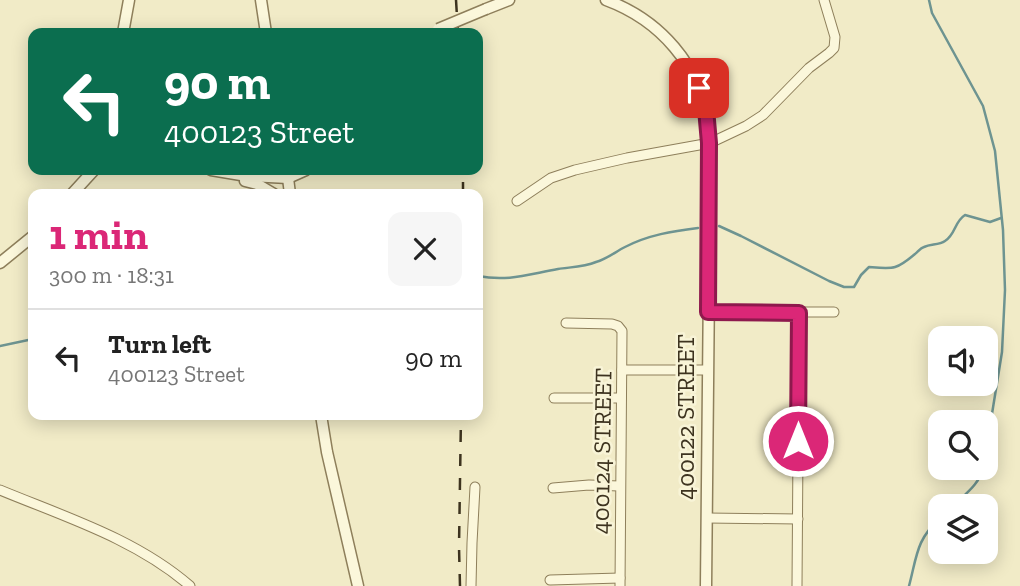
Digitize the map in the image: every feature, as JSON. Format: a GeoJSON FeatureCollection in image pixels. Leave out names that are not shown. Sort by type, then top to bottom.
{"type":"FeatureCollection","features":[{"type":"Feature","properties":{"kind":"street"},"geometry":{"type":"LineString","coordinates":[[124,28],[129,0]]}},
{"type":"Feature","properties":{"kind":"street"},"geometry":{"type":"LineString","coordinates":[[261,0],[265,28]]}},
{"type":"Feature","properties":{"kind":"street"},"geometry":{"type":"LineString","coordinates":[[440,28],[509,0]]}},
{"type":"Feature","properties":{"kind":"street","name":"400122 STREET"},"geometry":{"type":"LineString","coordinates":[[606,0],[637,14],[663,35],[691,70],[706,109],[709,143],[706,586]]}},
{"type":"Feature","properties":{"kind":"street"},"geometry":{"type":"LineString","coordinates":[[517,201],[551,178],[627,158],[709,143],[763,115],[808,68],[834,48],[835,37],[824,0]]}},
{"type":"Feature","properties":{"kind":"street"},"geometry":{"type":"LineString","coordinates":[[77,189],[89,175]]}},
{"type":"Feature","properties":{"kind":"street"},"geometry":{"type":"LineString","coordinates":[[228,175],[266,189]]}},
{"type":"Feature","properties":{"kind":"street"},"geometry":{"type":"LineString","coordinates":[[0,263],[28,240]]}},
{"type":"Feature","properties":{"kind":"street"},"geometry":{"type":"LineString","coordinates":[[708,312],[834,312]]}},
{"type":"Feature","properties":{"kind":"street"},"geometry":{"type":"LineString","coordinates":[[797,586],[799,313]]}},
{"type":"Feature","properties":{"kind":"street","name":"400124 STREET"},"geometry":{"type":"LineString","coordinates":[[566,323],[612,324],[622,331],[620,582]]}},
{"type":"Feature","properties":{"kind":"street"},"geometry":{"type":"LineString","coordinates":[[622,369],[708,370]]}},
{"type":"Feature","properties":{"kind":"street"},"geometry":{"type":"LineString","coordinates":[[554,398],[621,398]]}},
{"type":"Feature","properties":{"kind":"street"},"geometry":{"type":"LineString","coordinates":[[322,420],[358,586]]}},
{"type":"Feature","properties":{"kind":"street"},"geometry":{"type":"LineString","coordinates":[[553,488],[620,486]]}},
{"type":"Feature","properties":{"kind":"street"},"geometry":{"type":"LineString","coordinates":[[471,586],[475,487]]}},
{"type":"Feature","properties":{"kind":"street"},"geometry":{"type":"LineString","coordinates":[[0,490],[126,543],[154,559],[190,586]]}},
{"type":"Feature","properties":{"kind":"street"},"geometry":{"type":"LineString","coordinates":[[707,518],[798,519]]}},
{"type":"Feature","properties":{"kind":"street"},"geometry":{"type":"LineString","coordinates":[[550,580],[620,582]]}},
{"type":"Feature","properties":{"kind":"waterway"},"geometry":{"type":"LineString","coordinates":[[929,0],[932,13],[983,106],[995,151],[1003,230],[1005,290],[1002,352],[993,410]]}},
{"type":"Feature","properties":{"kind":"waterway"},"geometry":{"type":"LineString","coordinates":[[719,226],[829,281],[844,287],[854,287],[869,267],[894,267],[923,248],[945,241],[965,215],[990,222],[1001,218]]}},
{"type":"Feature","properties":{"kind":"waterway"},"geometry":{"type":"LineString","coordinates":[[483,277],[509,278],[587,265],[643,239],[698,228]]}},
{"type":"Feature","properties":{"kind":"waterway"},"geometry":{"type":"LineString","coordinates":[[0,346],[28,340]]}},
{"type":"Feature","properties":{"kind":"waterway"},"geometry":{"type":"LineString","coordinates":[[966,494],[978,480]]}},
{"type":"Feature","properties":{"kind":"waterway"},"geometry":{"type":"LineString","coordinates":[[909,586],[916,557],[928,531]]}},
{"type":"Feature","properties":{"kind":"railway"},"geometry":{"type":"LineString","coordinates":[[456,0],[458,28]]}},
{"type":"Feature","properties":{"kind":"railway"},"geometry":{"type":"LineString","coordinates":[[463,175],[463,189]]}},
{"type":"Feature","properties":{"kind":"railway"},"geometry":{"type":"LineString","coordinates":[[460,586],[461,420]]}},
{"type":"Feature","properties":{"kind":"route"},"geometry":{"type":"LineString","coordinates":[[699,88],[706,109],[709,143],[708,312],[799,313],[798,441]]}}]}
